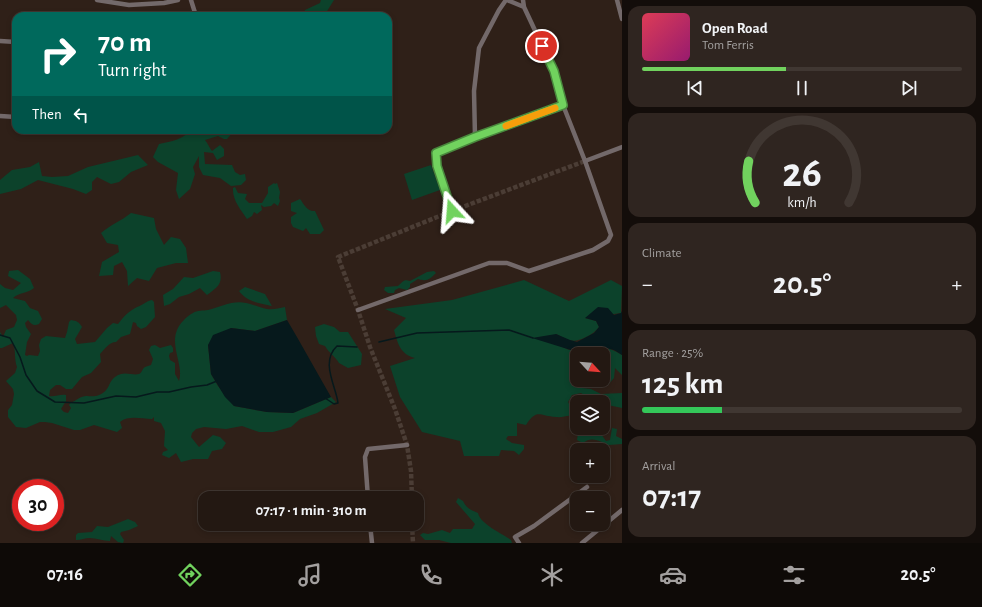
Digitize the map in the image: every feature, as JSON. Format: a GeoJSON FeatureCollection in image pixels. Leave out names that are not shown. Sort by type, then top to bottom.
{"type":"FeatureCollection","features":[{"type":"Feature","properties":{"kind":"street"},"geometry":{"type":"LineString","coordinates":[[97,0],[129,5],[164,3],[178,0]]}},
{"type":"Feature","properties":{"kind":"street"},"geometry":{"type":"LineString","coordinates":[[191,0],[195,12]]}},
{"type":"Feature","properties":{"kind":"street"},"geometry":{"type":"LineString","coordinates":[[475,137],[474,91],[479,48],[496,15],[506,0],[524,7]]}},
{"type":"Feature","properties":{"kind":"street"},"geometry":{"type":"LineString","coordinates":[[358,310],[489,263],[507,263],[529,271],[593,250],[608,241],[611,235],[608,223],[563,105],[554,71],[524,7],[523,0]]}},
{"type":"Feature","properties":{"kind":"street"},"geometry":{"type":"LineString","coordinates":[[617,0],[622,19]]}},
{"type":"Feature","properties":{"kind":"street"},"geometry":{"type":"LineString","coordinates":[[0,41],[12,42]]}},
{"type":"Feature","properties":{"kind":"street"},"geometry":{"type":"LineString","coordinates":[[452,211],[437,166],[436,153],[563,105]]}},
{"type":"Feature","properties":{"kind":"street"},"geometry":{"type":"LineString","coordinates":[[0,116],[12,117]]}},
{"type":"Feature","properties":{"kind":"street"},"geometry":{"type":"LineString","coordinates":[[585,161],[622,147]]}},
{"type":"Feature","properties":{"kind":"street"},"geometry":{"type":"LineString","coordinates":[[367,491],[365,457],[368,449],[407,445]]}},
{"type":"Feature","properties":{"kind":"street"},"geometry":{"type":"LineString","coordinates":[[519,543],[514,537],[534,526],[587,487]]}},
{"type":"Feature","properties":{"kind":"street"},"geometry":{"type":"LineString","coordinates":[[582,543],[622,510]]}},
{"type":"Feature","properties":{"kind":"street"},"geometry":{"type":"LineString","coordinates":[[371,531],[372,543]]}},
{"type":"Feature","properties":{"kind":"green space"},"geometry":{"type":"Polygon","coordinates":[[[321,0],[334,0],[326,12],[304,12],[305,10],[320,3],[321,0]]]}},
{"type":"Feature","properties":{"kind":"green space"},"geometry":{"type":"Polygon","coordinates":[[[186,134],[231,134],[227,139],[218,136],[205,140],[212,151],[220,145],[224,149],[224,156],[217,160],[213,153],[204,152],[205,164],[232,165],[235,172],[240,175],[245,174],[246,180],[241,185],[231,186],[220,178],[203,175],[199,167],[199,156],[193,167],[195,174],[190,189],[179,199],[176,190],[178,173],[158,162],[153,157],[159,144],[180,138],[186,134]]]}},
{"type":"Feature","properties":{"kind":"green space"},"geometry":{"type":"Polygon","coordinates":[[[138,155],[148,165],[131,172],[119,182],[111,184],[97,177],[92,182],[92,190],[86,194],[38,180],[21,189],[0,194],[0,180],[12,170],[30,167],[39,162],[42,176],[68,176],[88,167],[138,155]]]}},
{"type":"Feature","properties":{"kind":"green space"},"geometry":{"type":"Polygon","coordinates":[[[431,165],[440,190],[412,200],[404,174],[431,165]]]}},
{"type":"Feature","properties":{"kind":"green space"},"geometry":{"type":"Polygon","coordinates":[[[274,183],[277,183],[280,192],[280,201],[278,206],[274,203],[271,206],[264,207],[261,205],[262,210],[257,214],[254,212],[252,216],[247,219],[235,201],[233,188],[235,187],[238,193],[247,194],[245,199],[249,203],[262,203],[268,193],[268,187],[274,183]]]}},
{"type":"Feature","properties":{"kind":"green space"},"geometry":{"type":"Polygon","coordinates":[[[300,199],[308,209],[315,211],[324,230],[320,234],[310,234],[306,228],[303,231],[293,227],[291,217],[297,213],[291,211],[291,203],[300,199]]]}},
{"type":"Feature","properties":{"kind":"green space"},"geometry":{"type":"Polygon","coordinates":[[[131,213],[154,218],[156,229],[164,245],[171,237],[180,239],[186,248],[188,263],[176,263],[157,268],[149,281],[137,278],[128,286],[127,271],[122,262],[114,266],[113,275],[99,276],[102,262],[119,252],[118,245],[107,243],[101,233],[131,213]]]}},
{"type":"Feature","properties":{"kind":"green space"},"geometry":{"type":"Polygon","coordinates":[[[18,270],[30,279],[34,288],[13,298],[25,301],[30,308],[38,311],[42,319],[37,325],[33,325],[28,320],[25,323],[31,334],[27,342],[25,355],[27,356],[38,356],[41,339],[46,336],[65,338],[69,322],[71,320],[78,322],[82,327],[75,339],[77,344],[95,342],[107,328],[113,323],[118,324],[131,310],[152,300],[154,302],[155,317],[146,327],[141,329],[136,323],[133,322],[130,334],[121,337],[116,342],[107,346],[100,354],[101,362],[91,373],[82,377],[72,389],[66,389],[60,385],[56,385],[50,390],[49,396],[66,395],[66,401],[61,409],[64,412],[68,413],[71,408],[69,405],[83,396],[96,396],[103,393],[113,379],[118,375],[140,373],[145,367],[151,365],[153,359],[149,350],[151,346],[155,345],[160,348],[171,345],[173,352],[170,353],[169,356],[170,360],[175,363],[175,374],[179,381],[180,369],[175,336],[180,325],[186,318],[195,312],[236,302],[269,309],[285,307],[287,320],[255,331],[231,328],[208,345],[211,374],[218,386],[234,406],[267,412],[293,413],[331,397],[336,402],[317,413],[300,419],[291,427],[273,432],[259,432],[242,426],[226,429],[204,427],[196,429],[192,433],[191,437],[199,447],[213,435],[220,437],[226,443],[222,449],[212,451],[208,459],[193,459],[181,462],[176,453],[169,458],[162,455],[163,452],[168,450],[164,446],[165,431],[161,423],[154,421],[154,417],[152,419],[131,418],[124,420],[120,422],[122,428],[117,432],[94,425],[80,430],[74,430],[45,422],[40,422],[26,428],[16,427],[8,417],[8,410],[12,405],[14,394],[13,389],[6,381],[15,373],[17,367],[13,343],[0,348],[0,332],[3,337],[6,330],[14,327],[17,320],[16,315],[6,305],[0,308],[0,284],[5,288],[13,290],[21,283],[8,276],[9,271],[18,270]]]}},
{"type":"Feature","properties":{"kind":"green space"},"geometry":{"type":"Polygon","coordinates":[[[213,271],[220,272],[220,283],[207,295],[200,288],[179,297],[170,304],[164,306],[163,295],[173,289],[184,277],[193,278],[213,271]]]}},
{"type":"Feature","properties":{"kind":"green space"},"geometry":{"type":"Polygon","coordinates":[[[434,271],[436,273],[430,278],[426,280],[418,279],[410,284],[410,287],[407,290],[399,288],[395,290],[394,293],[388,293],[384,290],[385,287],[398,286],[404,281],[410,281],[427,272],[434,271]]]}},
{"type":"Feature","properties":{"kind":"green space"},"geometry":{"type":"Polygon","coordinates":[[[524,280],[569,301],[611,280],[622,286],[621,313],[585,318],[596,321],[599,327],[592,334],[581,339],[574,341],[556,334],[557,345],[570,350],[570,387],[582,387],[601,394],[622,393],[622,408],[610,405],[610,395],[584,395],[581,393],[570,395],[568,402],[570,405],[570,416],[556,417],[539,414],[533,416],[526,425],[517,423],[517,436],[508,436],[506,439],[512,443],[524,445],[524,449],[519,455],[514,451],[501,450],[499,456],[464,456],[460,441],[422,432],[400,397],[390,366],[415,358],[406,354],[400,348],[394,330],[406,318],[385,309],[452,300],[524,280]]]}},
{"type":"Feature","properties":{"kind":"green space"},"geometry":{"type":"Polygon","coordinates":[[[245,287],[265,294],[272,306],[254,302],[246,298],[239,291],[245,287]]]}},
{"type":"Feature","properties":{"kind":"green space"},"geometry":{"type":"Polygon","coordinates":[[[324,324],[334,327],[340,332],[348,332],[362,354],[361,365],[348,368],[339,363],[325,346],[319,344],[315,327],[324,324]]]}},
{"type":"Feature","properties":{"kind":"green space"},"geometry":{"type":"Polygon","coordinates":[[[610,349],[622,355],[622,375],[615,368],[614,378],[610,383],[610,349]]]}},
{"type":"Feature","properties":{"kind":"green space"},"geometry":{"type":"Polygon","coordinates":[[[612,428],[617,429],[616,436],[622,439],[622,444],[610,445],[610,443],[602,443],[594,440],[585,441],[583,443],[577,440],[578,435],[602,435],[606,441],[610,440],[612,428]]]}},
{"type":"Feature","properties":{"kind":"green space"},"geometry":{"type":"Polygon","coordinates":[[[458,498],[469,508],[478,513],[487,525],[511,540],[512,543],[451,543],[439,540],[425,540],[420,535],[423,533],[428,534],[442,530],[450,533],[453,529],[472,529],[475,524],[456,502],[458,498]]]}},
{"type":"Feature","properties":{"kind":"green space"},"geometry":{"type":"Polygon","coordinates":[[[128,519],[135,522],[138,526],[121,532],[120,534],[124,540],[123,543],[118,542],[111,536],[110,541],[95,538],[76,540],[76,535],[78,533],[92,532],[97,526],[108,527],[128,519]]]}},
{"type":"Feature","properties":{"kind":"shaded area"},"geometry":{"type":"Polygon","coordinates":[[[598,307],[608,308],[614,315],[621,313],[622,311],[622,355],[610,349],[610,347],[570,347],[570,350],[532,338],[556,334],[577,342],[594,333],[599,327],[596,321],[585,318],[598,307]]]}},
{"type":"Feature","properties":{"kind":"shaded area"},"geometry":{"type":"Polygon","coordinates":[[[287,320],[331,397],[293,413],[267,412],[234,406],[225,397],[211,374],[208,345],[213,335],[231,328],[255,331],[287,320]]]}},
{"type":"Feature","properties":{"kind":"waterway"},"geometry":{"type":"LineString","coordinates":[[379,342],[417,333],[509,330],[533,338]]}},
{"type":"Feature","properties":{"kind":"waterway"},"geometry":{"type":"LineString","coordinates":[[0,335],[10,338],[20,357],[26,375],[37,391],[55,402],[84,403],[116,396],[136,397],[157,392],[169,392],[207,385],[217,381]]}},
{"type":"Feature","properties":{"kind":"waterway"},"geometry":{"type":"LineString","coordinates":[[325,398],[334,404],[338,403],[329,367],[332,352],[337,346],[357,347]]}},
{"type":"Feature","properties":{"kind":"tunnel"},"geometry":{"type":"LineString","coordinates":[[412,491],[411,471],[407,445],[338,257],[452,211],[585,161]]}},
{"type":"Feature","properties":{"kind":"tunnel"},"geometry":{"type":"LineString","coordinates":[[412,531],[413,543]]}},
{"type":"Feature","properties":{"kind":"slow traffic"},"geometry":{"type":"LineString","coordinates":[[506,126],[555,108]]}},
{"type":"Feature","properties":{"kind":"route"},"geometry":{"type":"LineString","coordinates":[[452,211],[437,166],[436,153],[563,105],[554,71],[542,46]]}}]}
